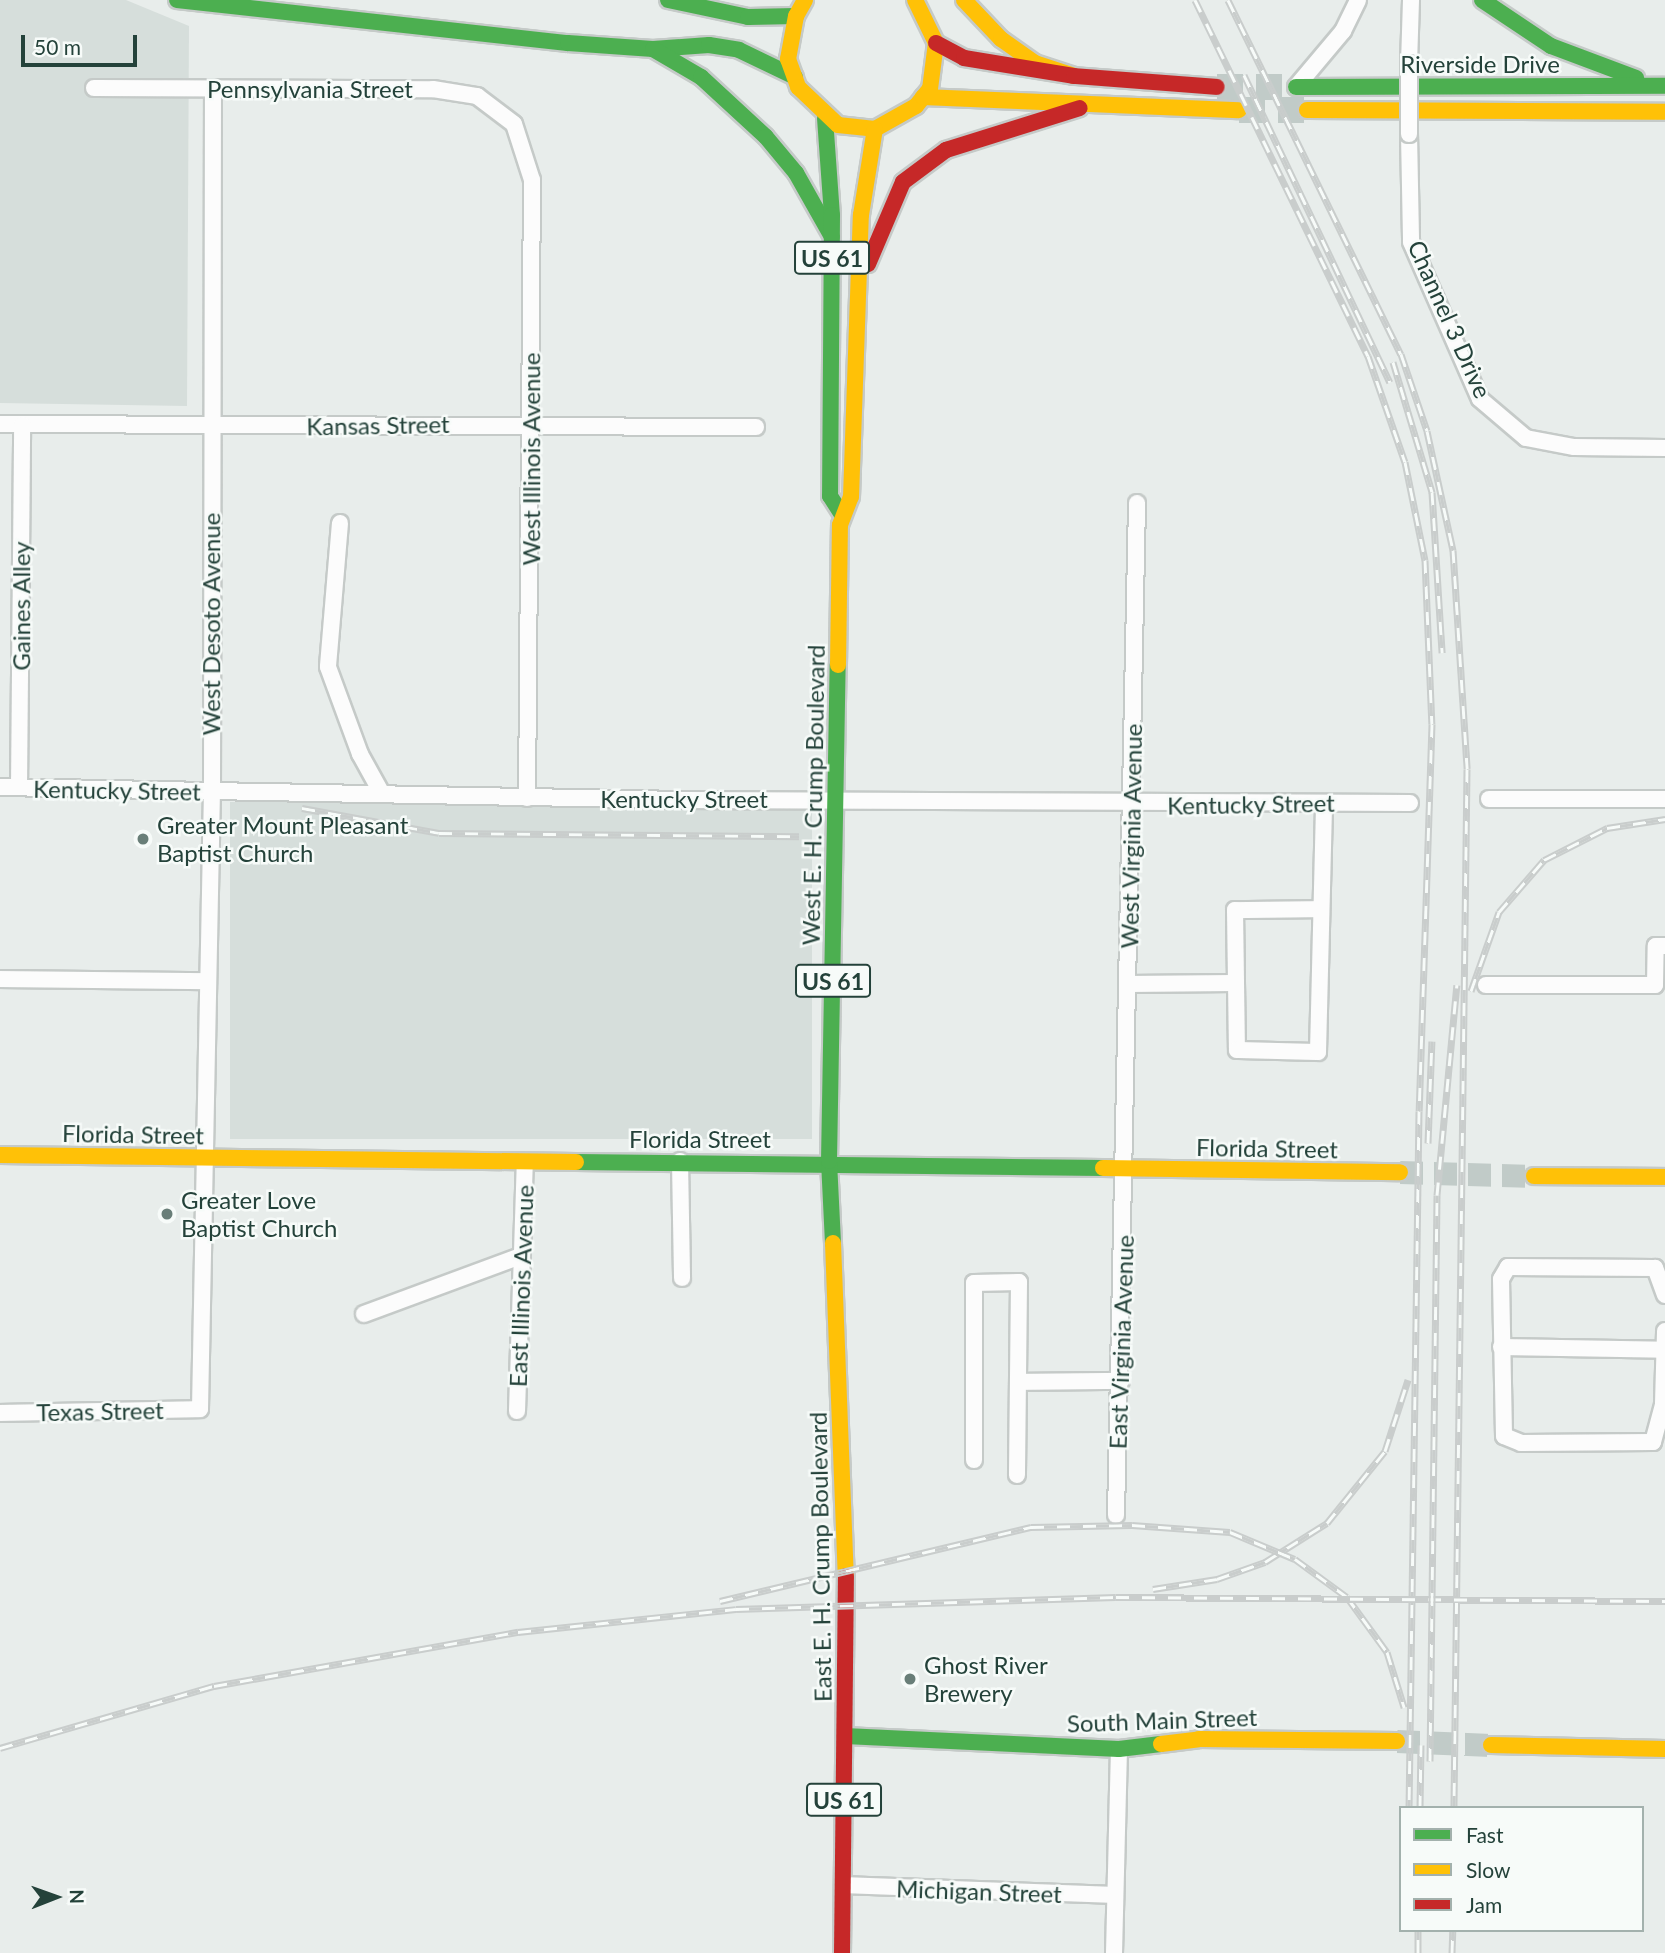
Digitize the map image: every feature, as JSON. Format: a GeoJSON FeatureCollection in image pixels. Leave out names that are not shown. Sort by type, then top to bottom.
{"type":"FeatureCollection","features":[{"type":"Feature","properties":{"kind":"main road"},"geometry":{"type":"LineString","coordinates":[[177,0],[653,50],[709,45],[739,50],[795,77]]}},
{"type":"Feature","properties":{"kind":"main road"},"geometry":{"type":"LineString","coordinates":[[675,0],[748,17],[802,4],[788,59],[795,77],[825,118],[838,125],[875,129],[923,97],[930,89],[936,43],[915,0]]}},
{"type":"Feature","properties":{"kind":"main road"},"geometry":{"type":"LineString","coordinates":[[964,0],[1001,39],[1035,63],[1074,76]]}},
{"type":"Feature","properties":{"kind":"main road"},"geometry":{"type":"LineString","coordinates":[[1482,0],[1551,46],[1606,70],[1665,86]]}},
{"type":"Feature","properties":{"kind":"main road"},"geometry":{"type":"LineString","coordinates":[[936,43],[964,58],[1074,76],[1217,87]]}},
{"type":"Feature","properties":{"kind":"main road"},"geometry":{"type":"LineString","coordinates":[[653,50],[701,77],[766,137],[796,173],[832,237]]}},
{"type":"Feature","properties":{"kind":"main road","name":"Riverside Drive"},"geometry":{"type":"LineString","coordinates":[[1296,87],[1665,86]]}},
{"type":"Feature","properties":{"kind":"main road"},"geometry":{"type":"LineString","coordinates":[[923,97],[975,95],[1085,106],[1238,110]]}},
{"type":"Feature","properties":{"kind":"main road"},"geometry":{"type":"LineString","coordinates":[[860,286],[903,182],[946,150],[1085,106]]}},
{"type":"Feature","properties":{"kind":"main road","name":"Riverside Drive"},"geometry":{"type":"LineString","coordinates":[[1307,110],[1665,112]]}},
{"type":"Feature","properties":{"kind":"main road","name":"West E. H. Crump Boulevard"},"geometry":{"type":"LineString","coordinates":[[825,118],[832,237],[830,496],[841,513]]}},
{"type":"Feature","properties":{"kind":"main road","name":"West E. H. Crump Boulevard"},"geometry":{"type":"LineString","coordinates":[[829,1161],[841,513],[851,497],[861,215],[875,129]]}},
{"type":"Feature","properties":{"kind":"main road","name":"Florida Street"},"geometry":{"type":"LineString","coordinates":[[0,1155],[525,1162],[829,1161],[1126,1169],[1400,1172]]}},
{"type":"Feature","properties":{"kind":"main road","name":"East E. H. Crump Boulevard"},"geometry":{"type":"LineString","coordinates":[[829,1161],[847,1502],[842,1953]]}},
{"type":"Feature","properties":{"kind":"main road"},"geometry":{"type":"LineString","coordinates":[[1534,1176],[1665,1177]]}},
{"type":"Feature","properties":{"kind":"main road","name":"South Main Street"},"geometry":{"type":"LineString","coordinates":[[845,1736],[1119,1749],[1199,1739],[1397,1741]]}},
{"type":"Feature","properties":{"kind":"main road"},"geometry":{"type":"LineString","coordinates":[[1491,1745],[1665,1749]]}},
{"type":"Feature","properties":{"kind":"street"},"geometry":{"type":"LineString","coordinates":[[1296,87],[1343,31],[1358,0]]}},
{"type":"Feature","properties":{"kind":"street","name":"Channel 3 Drive"},"geometry":{"type":"LineString","coordinates":[[1411,0],[1411,242],[1480,399],[1526,438],[1574,447],[1665,448]]}},
{"type":"Feature","properties":{"kind":"street","name":"Pennsylvania Street"},"geometry":{"type":"LineString","coordinates":[[94,88],[457,91],[492,103],[514,124]]}},
{"type":"Feature","properties":{"kind":"street","name":"West Desoto Avenue"},"geometry":{"type":"LineString","coordinates":[[200,1409],[204,982],[212,792],[212,90]]}},
{"type":"Feature","properties":{"kind":"street","name":"West Illinois Avenue"},"geometry":{"type":"LineString","coordinates":[[514,124],[531,180],[532,424],[527,798]]}},
{"type":"Feature","properties":{"kind":"street","name":"Kansas Street"},"geometry":{"type":"LineString","coordinates":[[0,424],[211,427],[532,424],[756,427]]}},
{"type":"Feature","properties":{"kind":"street","name":"Gaines Alley"},"geometry":{"type":"LineString","coordinates":[[19,788],[22,425]]}},
{"type":"Feature","properties":{"kind":"street","name":"West Virginia Avenue"},"geometry":{"type":"LineString","coordinates":[[1126,1169],[1137,503]]}},
{"type":"Feature","properties":{"kind":"street"},"geometry":{"type":"LineString","coordinates":[[340,523],[328,667],[360,754],[381,792]]}},
{"type":"Feature","properties":{"kind":"street","name":"Kentucky Street"},"geometry":{"type":"LineString","coordinates":[[0,787],[212,792],[381,792],[527,798],[1131,805],[1409,803]]}},
{"type":"Feature","properties":{"kind":"street"},"geometry":{"type":"LineString","coordinates":[[1489,799],[1665,799]]}},
{"type":"Feature","properties":{"kind":"street"},"geometry":{"type":"LineString","coordinates":[[1321,909],[1235,910],[1235,1046],[1246,1053],[1318,1052],[1324,803]]}},
{"type":"Feature","properties":{"kind":"street"},"geometry":{"type":"LineString","coordinates":[[1486,985],[1655,985],[1657,946],[1665,946]]}},
{"type":"Feature","properties":{"kind":"street"},"geometry":{"type":"LineString","coordinates":[[0,979],[204,982]]}},
{"type":"Feature","properties":{"kind":"street"},"geometry":{"type":"LineString","coordinates":[[1128,984],[1234,983]]}},
{"type":"Feature","properties":{"kind":"street"},"geometry":{"type":"LineString","coordinates":[[680,1161],[682,1278]]}},
{"type":"Feature","properties":{"kind":"street","name":"East Illinois Avenue"},"geometry":{"type":"LineString","coordinates":[[517,1411],[525,1162]]}},
{"type":"Feature","properties":{"kind":"street","name":"East Virginia Avenue"},"geometry":{"type":"LineString","coordinates":[[1115,1516],[1126,1169]]}},
{"type":"Feature","properties":{"kind":"street"},"geometry":{"type":"LineString","coordinates":[[364,1314],[521,1255]]}},
{"type":"Feature","properties":{"kind":"street"},"geometry":{"type":"LineString","coordinates":[[1665,1295],[1655,1268],[1508,1267],[1501,1279],[1502,1432],[1521,1443],[1653,1443],[1660,1430],[1665,1331]]}},
{"type":"Feature","properties":{"kind":"street"},"geometry":{"type":"LineString","coordinates":[[974,1460],[974,1283],[1019,1282],[1017,1475]]}},
{"type":"Feature","properties":{"kind":"street"},"geometry":{"type":"LineString","coordinates":[[1501,1348],[1665,1350]]}},
{"type":"Feature","properties":{"kind":"street"},"geometry":{"type":"LineString","coordinates":[[1018,1382],[1121,1381]]}},
{"type":"Feature","properties":{"kind":"street","name":"Texas Street"},"geometry":{"type":"LineString","coordinates":[[0,1413],[200,1409]]}},
{"type":"Feature","properties":{"kind":"street"},"geometry":{"type":"LineString","coordinates":[[1114,1953],[1119,1749]]}},
{"type":"Feature","properties":{"kind":"street","name":"Michigan Street"},"geometry":{"type":"LineString","coordinates":[[843,1885],[1115,1895]]}},
{"type":"Feature","properties":{"kind":"shaded area"},"geometry":{"type":"Polygon","coordinates":[[[0,0],[126,0],[189,26],[187,406],[0,403],[0,0]]]}},
{"type":"Feature","properties":{"kind":"shaded area"},"geometry":{"type":"Polygon","coordinates":[[[230,802],[812,802],[812,1139],[230,1139],[230,802]]]}},
{"type":"Feature","properties":{"kind":"tunnel"},"geometry":{"type":"LineString","coordinates":[[1217,87],[1296,87]]}},
{"type":"Feature","properties":{"kind":"tunnel"},"geometry":{"type":"LineString","coordinates":[[1239,110],[1307,110]]}},
{"type":"Feature","properties":{"kind":"tunnel"},"geometry":{"type":"LineString","coordinates":[[1400,1172],[1534,1176]]}},
{"type":"Feature","properties":{"kind":"tunnel"},"geometry":{"type":"LineString","coordinates":[[1397,1741],[1491,1745]]}},
{"type":"Feature","properties":{"kind":"railway"},"geometry":{"type":"LineString","coordinates":[[1195,0],[1368,356],[1405,462],[1425,560],[1432,724],[1419,1111],[1409,1806]]}},
{"type":"Feature","properties":{"kind":"railway"},"geometry":{"type":"LineString","coordinates":[[1228,0],[1401,354],[1427,431],[1453,550],[1467,769],[1454,1806]]}},
{"type":"Feature","properties":{"kind":"railway"},"geometry":{"type":"LineString","coordinates":[[1244,75],[1390,382]]}},
{"type":"Feature","properties":{"kind":"railway"},"geometry":{"type":"LineString","coordinates":[[1393,362],[1432,492],[1442,653]]}},
{"type":"Feature","properties":{"kind":"railway"},"geometry":{"type":"LineString","coordinates":[[302,808],[439,833],[799,836]]}},
{"type":"Feature","properties":{"kind":"railway"},"geometry":{"type":"LineString","coordinates":[[1471,991],[1499,912],[1544,860],[1607,828],[1665,819]]}},
{"type":"Feature","properties":{"kind":"railway"},"geometry":{"type":"LineString","coordinates":[[1430,1761],[1437,1195],[1457,985]]}},
{"type":"Feature","properties":{"kind":"railway"},"geometry":{"type":"LineString","coordinates":[[1428,1143],[1432,1041]]}},
{"type":"Feature","properties":{"kind":"railway"},"geometry":{"type":"LineString","coordinates":[[1153,1589],[1217,1579],[1265,1562],[1327,1523],[1385,1451],[1408,1380]]}},
{"type":"Feature","properties":{"kind":"railway"},"geometry":{"type":"LineString","coordinates":[[720,1601],[1031,1527],[1132,1525],[1230,1532],[1295,1559],[1347,1597],[1387,1652],[1404,1707]]}},
{"type":"Feature","properties":{"kind":"railway"},"geometry":{"type":"LineString","coordinates":[[0,1748],[214,1686],[518,1632],[736,1609],[1116,1597],[1665,1601]]}},
{"type":"Feature","properties":{"kind":"railway"},"geometry":{"type":"LineString","coordinates":[[1420,1806],[1421,1745]]}},
{"type":"Feature","properties":{"kind":"railway"},"geometry":{"type":"LineString","coordinates":[[1418,1932],[1418,1953]]}},
{"type":"Feature","properties":{"kind":"railway"},"geometry":{"type":"LineString","coordinates":[[1452,1953],[1453,1932]]}},
{"type":"Feature","properties":{"kind":"traffic: fast"},"geometry":{"type":"LineString","coordinates":[[177,0],[568,43],[653,49],[709,45],[739,50],[795,77]]}},
{"type":"Feature","properties":{"kind":"traffic: fast"},"geometry":{"type":"LineString","coordinates":[[668,0],[748,17],[796,16]]}},
{"type":"Feature","properties":{"kind":"traffic: fast"},"geometry":{"type":"LineString","coordinates":[[1482,0],[1551,46],[1636,78]]}},
{"type":"Feature","properties":{"kind":"traffic: fast"},"geometry":{"type":"LineString","coordinates":[[653,49],[701,77],[766,137],[796,173],[832,237]]}},
{"type":"Feature","properties":{"kind":"traffic: fast"},"geometry":{"type":"LineString","coordinates":[[1296,87],[1665,86]]}},
{"type":"Feature","properties":{"kind":"traffic: fast"},"geometry":{"type":"LineString","coordinates":[[825,118],[832,215],[830,496],[841,513]]}},
{"type":"Feature","properties":{"kind":"traffic: fast"},"geometry":{"type":"LineString","coordinates":[[833,1243],[829,1161],[838,665]]}},
{"type":"Feature","properties":{"kind":"traffic: fast"},"geometry":{"type":"LineString","coordinates":[[576,1162],[1103,1168]]}},
{"type":"Feature","properties":{"kind":"traffic: fast"},"geometry":{"type":"LineString","coordinates":[[845,1736],[1119,1749],[1161,1744]]}},
{"type":"Feature","properties":{"kind":"traffic: slow"},"geometry":{"type":"LineString","coordinates":[[805,0],[796,16],[788,59],[798,87],[838,125],[875,129],[916,106],[930,89],[936,43],[915,0]]}},
{"type":"Feature","properties":{"kind":"traffic: slow"},"geometry":{"type":"LineString","coordinates":[[964,0],[1001,39],[1035,63],[1074,76]]}},
{"type":"Feature","properties":{"kind":"traffic: slow"},"geometry":{"type":"LineString","coordinates":[[923,97],[1239,110]]}},
{"type":"Feature","properties":{"kind":"traffic: slow"},"geometry":{"type":"LineString","coordinates":[[1307,110],[1665,112]]}},
{"type":"Feature","properties":{"kind":"traffic: slow"},"geometry":{"type":"LineString","coordinates":[[838,665],[840,525],[851,497],[861,215],[875,129]]}},
{"type":"Feature","properties":{"kind":"traffic: slow"},"geometry":{"type":"LineString","coordinates":[[0,1155],[576,1162]]}},
{"type":"Feature","properties":{"kind":"traffic: slow"},"geometry":{"type":"LineString","coordinates":[[1103,1168],[1400,1172]]}},
{"type":"Feature","properties":{"kind":"traffic: slow"},"geometry":{"type":"LineString","coordinates":[[1534,1176],[1665,1177]]}},
{"type":"Feature","properties":{"kind":"traffic: slow"},"geometry":{"type":"LineString","coordinates":[[833,1243],[846,1576]]}},
{"type":"Feature","properties":{"kind":"traffic: slow"},"geometry":{"type":"LineString","coordinates":[[1161,1744],[1199,1739],[1397,1741]]}},
{"type":"Feature","properties":{"kind":"traffic: slow"},"geometry":{"type":"LineString","coordinates":[[1491,1745],[1665,1749]]}},
{"type":"Feature","properties":{"kind":"traffic: jam"},"geometry":{"type":"LineString","coordinates":[[936,43],[964,58],[1074,76],[1217,87]]}},
{"type":"Feature","properties":{"kind":"traffic: jam"},"geometry":{"type":"LineString","coordinates":[[868,264],[903,182],[946,150],[1080,108]]}},
{"type":"Feature","properties":{"kind":"traffic: jam"},"geometry":{"type":"LineString","coordinates":[[842,1953],[846,1576]]}},
{"type":"Feature","properties":{"kind":"place","name":"Greater Mount Pleasant Baptist Church"},"geometry":{"type":"Point","coordinates":[143,839]}},
{"type":"Feature","properties":{"kind":"place","name":"Greater Love Baptist Church"},"geometry":{"type":"Point","coordinates":[167,1214]}},
{"type":"Feature","properties":{"kind":"place","name":"Ghost River Brewery"},"geometry":{"type":"Point","coordinates":[910,1679]}}]}
